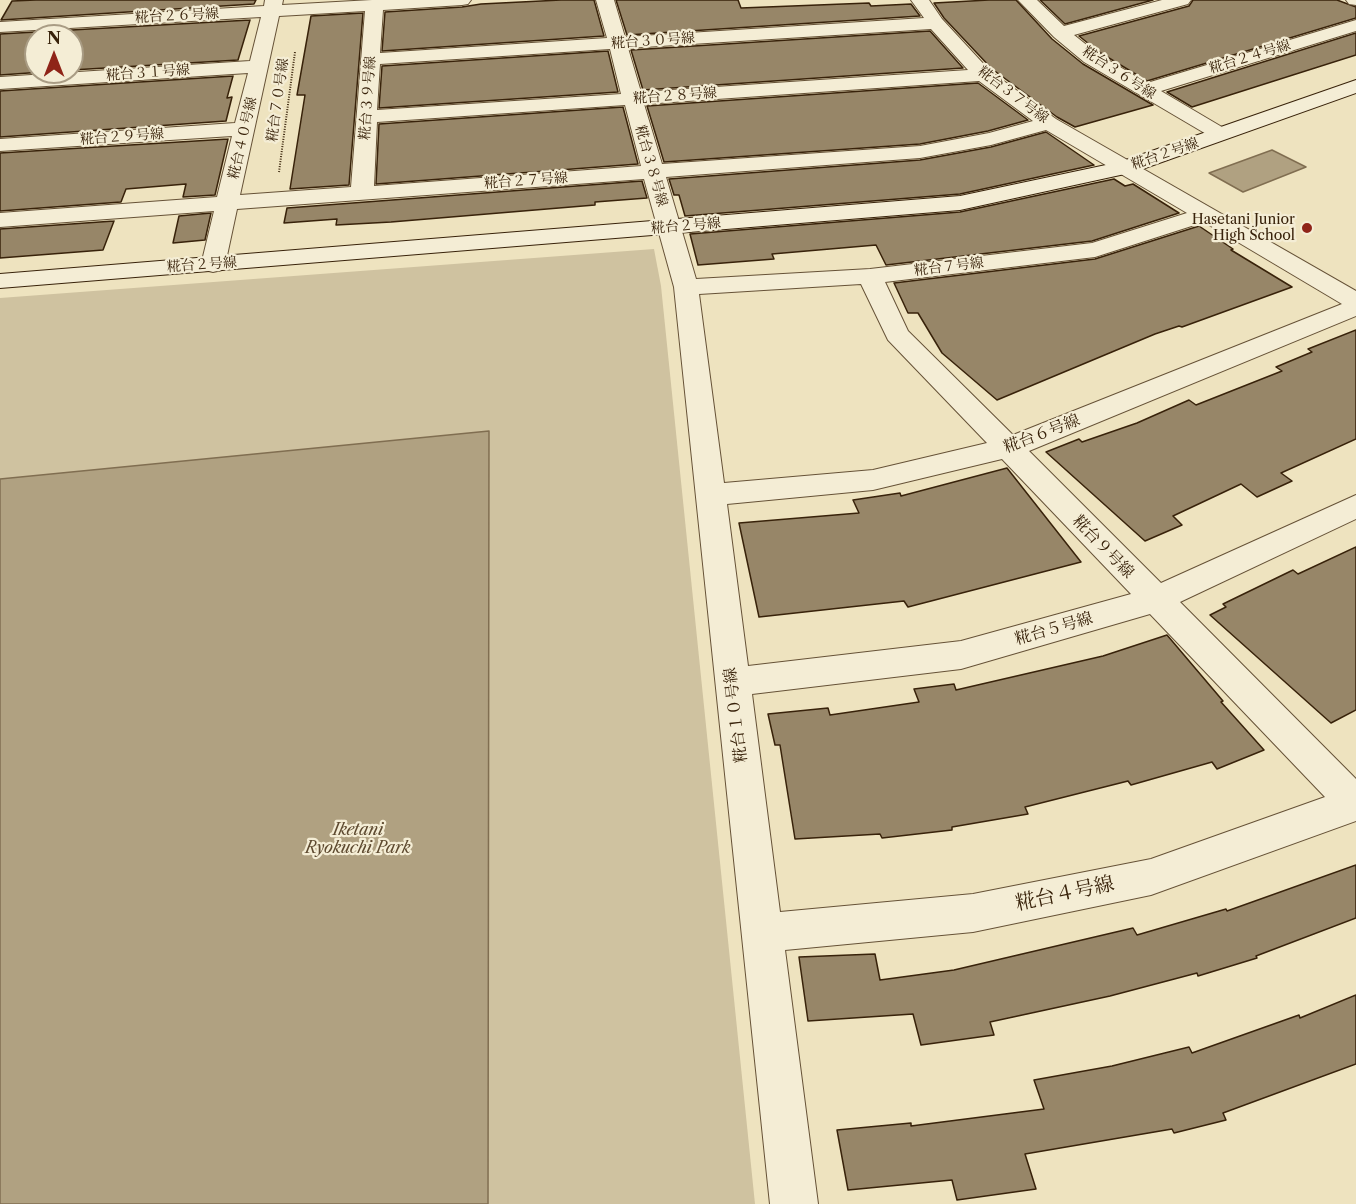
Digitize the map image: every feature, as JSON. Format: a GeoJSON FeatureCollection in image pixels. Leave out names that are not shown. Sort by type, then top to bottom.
{"type":"FeatureCollection","features":[{"type":"Feature","properties":{"kind":"street","name":"糀台２６号線"},"geometry":{"type":"LineString","coordinates":[[49,24],[272,5],[374,5],[462,0]]}},
{"type":"Feature","properties":{"kind":"street","name":"糀台３８号線"},"geometry":{"type":"LineString","coordinates":[[605,0],[669,227]]}},
{"type":"Feature","properties":{"kind":"street","name":"糀台３７号線"},"geometry":{"type":"LineString","coordinates":[[920,0],[936,23],[983,75],[1049,123],[1356,302]]}},
{"type":"Feature","properties":{"kind":"street","name":"糀台３６号線"},"geometry":{"type":"LineString","coordinates":[[1027,0],[1060,33],[1092,58],[1220,134]]}},
{"type":"Feature","properties":{"kind":"street"},"geometry":{"type":"LineString","coordinates":[[1060,33],[1182,0]]}},
{"type":"Feature","properties":{"kind":"street"},"geometry":{"type":"LineString","coordinates":[[49,24],[61,4]]}},
{"type":"Feature","properties":{"kind":"street","name":"糀台４０号線"},"geometry":{"type":"LineString","coordinates":[[213,264],[272,5]]}},
{"type":"Feature","properties":{"kind":"street","name":"糀台３９号線"},"geometry":{"type":"LineString","coordinates":[[362,192],[374,5]]}},
{"type":"Feature","properties":{"kind":"street","name":"糀台３０号線"},"geometry":{"type":"LineString","coordinates":[[370,59],[936,23]]}},
{"type":"Feature","properties":{"kind":"street","name":"糀台２４号線"},"geometry":{"type":"LineString","coordinates":[[1143,90],[1356,24]]}},
{"type":"Feature","properties":{"kind":"street","name":"糀台２６号線"},"geometry":{"type":"LineString","coordinates":[[0,27],[24,26]]}},
{"type":"Feature","properties":{"kind":"street","name":"糀台３１号線"},"geometry":{"type":"LineString","coordinates":[[0,83],[259,66]]}},
{"type":"Feature","properties":{"kind":"street","name":"糀台２８号線"},"geometry":{"type":"LineString","coordinates":[[367,117],[983,75]]}},
{"type":"Feature","properties":{"kind":"street","name":"糀台２号線"},"geometry":{"type":"LineString","coordinates":[[0,280],[960,203],[1126,167],[1356,86]]}},
{"type":"Feature","properties":{"kind":"street","name":"糀台２７号線"},"geometry":{"type":"LineString","coordinates":[[0,220],[920,152],[991,139],[1049,123]]}},
{"type":"Feature","properties":{"kind":"street","name":"糀台２９号線"},"geometry":{"type":"LineString","coordinates":[[0,145],[245,129]]}},
{"type":"Feature","properties":{"kind":"street","name":"糀台７号線"},"geometry":{"type":"LineString","coordinates":[[686,287],[870,276],[1095,250],[1206,214]]}},
{"type":"Feature","properties":{"kind":"street","name":"糀台１０号線"},"geometry":{"type":"LineString","coordinates":[[669,227],[686,287],[794,1204]]}},
{"type":"Feature","properties":{"kind":"street","name":"糀台９号線"},"geometry":{"type":"LineString","coordinates":[[870,276],[897,334],[1356,804]]}},
{"type":"Feature","properties":{"kind":"street","name":"糀台６号線"},"geometry":{"type":"LineString","coordinates":[[710,495],[873,480],[1009,448],[1356,307]]}},
{"type":"Feature","properties":{"kind":"street","name":"糀台５号線"},"geometry":{"type":"LineString","coordinates":[[732,682],[961,655],[1155,600],[1356,506]]}},
{"type":"Feature","properties":{"kind":"street","name":"糀台４号線"},"geometry":{"type":"LineString","coordinates":[[762,933],[973,913],[1151,876],[1356,804]]}},
{"type":"Feature","properties":{"kind":"path","name":"糀台７０号線"},"geometry":{"type":"LineString","coordinates":[[275,198],[301,4]]}},
{"type":"Feature","properties":{"kind":"green space","name":"Iketani Ryokuchi Park"},"geometry":{"type":"Polygon","coordinates":[[[654,249],[661,286],[755,1204],[0,1204],[0,298],[654,249]]]}},
{"type":"Feature","properties":{"kind":"shaded area"},"geometry":{"type":"Polygon","coordinates":[[[1272,150],[1306,167],[1243,192],[1209,173],[1272,150]]]}},
{"type":"Feature","properties":{"kind":"shaded area"},"geometry":{"type":"Polygon","coordinates":[[[489,431],[488,1204],[0,1204],[0,479],[489,431]]]}},
{"type":"Feature","properties":{"kind":"building"},"geometry":{"type":"Polygon","coordinates":[[[256,0],[254,4],[1,20],[12,1],[256,0]]]}},
{"type":"Feature","properties":{"kind":"building"},"geometry":{"type":"Polygon","coordinates":[[[561,0],[594,0],[604,36],[382,51],[385,12],[561,0]]]}},
{"type":"Feature","properties":{"kind":"building"},"geometry":{"type":"Polygon","coordinates":[[[616,0],[738,0],[741,8],[869,3],[871,6],[911,4],[920,16],[627,35],[616,0]]]}},
{"type":"Feature","properties":{"kind":"building"},"geometry":{"type":"Polygon","coordinates":[[[1016,0],[1052,39],[1083,64],[1153,105],[1075,127],[1057,117],[992,69],[944,18],[934,3],[1016,0]]]}},
{"type":"Feature","properties":{"kind":"building"},"geometry":{"type":"Polygon","coordinates":[[[1040,0],[1153,0],[1065,24],[1040,0]]]}},
{"type":"Feature","properties":{"kind":"building"},"geometry":{"type":"Polygon","coordinates":[[[1193,0],[1337,0],[1356,7],[1356,18],[1147,81],[1099,52],[1079,36],[1189,6],[1193,0]]]}},
{"type":"Feature","properties":{"kind":"building"},"geometry":{"type":"Polygon","coordinates":[[[363,13],[349,185],[290,189],[305,95],[297,95],[311,16],[363,13]]]}},
{"type":"Feature","properties":{"kind":"building"},"geometry":{"type":"Polygon","coordinates":[[[250,20],[238,60],[84,69],[84,29],[250,20]]]}},
{"type":"Feature","properties":{"kind":"building"},"geometry":{"type":"Polygon","coordinates":[[[930,31],[963,68],[643,90],[631,50],[930,31]]]}},
{"type":"Feature","properties":{"kind":"building"},"geometry":{"type":"Polygon","coordinates":[[[24,33],[24,73],[0,75],[0,34],[24,33]]]}},
{"type":"Feature","properties":{"kind":"building"},"geometry":{"type":"Polygon","coordinates":[[[1356,33],[1356,55],[1192,107],[1167,92],[1356,33]]]}},
{"type":"Feature","properties":{"kind":"building"},"geometry":{"type":"Polygon","coordinates":[[[608,51],[618,92],[379,108],[382,66],[608,51]]]}},
{"type":"Feature","properties":{"kind":"building"},"geometry":{"type":"Polygon","coordinates":[[[233,76],[227,98],[232,97],[226,121],[0,137],[0,91],[233,76]]]}},
{"type":"Feature","properties":{"kind":"building"},"geometry":{"type":"Polygon","coordinates":[[[978,83],[1028,120],[988,131],[920,144],[664,162],[647,106],[978,83]]]}},
{"type":"Feature","properties":{"kind":"building"},"geometry":{"type":"Polygon","coordinates":[[[623,107],[638,164],[376,184],[379,124],[623,107]]]}},
{"type":"Feature","properties":{"kind":"building"},"geometry":{"type":"Polygon","coordinates":[[[1046,132],[1094,165],[960,194],[685,216],[679,195],[674,195],[669,179],[920,160],[991,147],[1046,132]]]}},
{"type":"Feature","properties":{"kind":"building"},"geometry":{"type":"Polygon","coordinates":[[[228,139],[215,195],[183,197],[186,184],[126,189],[121,202],[0,211],[0,153],[228,139]]]}},
{"type":"Feature","properties":{"kind":"building"},"geometry":{"type":"Polygon","coordinates":[[[1114,179],[1125,186],[1133,184],[1179,213],[1092,241],[886,265],[876,245],[772,254],[774,259],[698,265],[690,234],[960,212],[1114,179]]]}},
{"type":"Feature","properties":{"kind":"building"},"geometry":{"type":"Polygon","coordinates":[[[642,181],[647,198],[595,202],[595,205],[391,222],[336,225],[337,219],[284,223],[287,208],[642,181]]]}},
{"type":"Feature","properties":{"kind":"building"},"geometry":{"type":"Polygon","coordinates":[[[211,213],[205,240],[173,243],[179,216],[211,213]]]}},
{"type":"Feature","properties":{"kind":"building"},"geometry":{"type":"Polygon","coordinates":[[[114,221],[103,250],[0,258],[0,229],[114,221]]]}},
{"type":"Feature","properties":{"kind":"building"},"geometry":{"type":"Polygon","coordinates":[[[1199,226],[1233,249],[1231,250],[1292,287],[1182,327],[1155,334],[997,400],[942,353],[918,313],[908,313],[894,283],[1095,259],[1199,226]]]}},
{"type":"Feature","properties":{"kind":"building"},"geometry":{"type":"Polygon","coordinates":[[[1356,330],[1356,439],[1281,473],[1292,481],[1257,497],[1241,484],[1173,516],[1182,525],[1145,541],[1046,452],[1079,439],[1082,442],[1137,423],[1189,400],[1196,405],[1282,371],[1276,367],[1312,352],[1308,349],[1356,330]]]}},
{"type":"Feature","properties":{"kind":"building"},"geometry":{"type":"Polygon","coordinates":[[[1007,468],[1081,562],[908,607],[904,601],[759,617],[739,523],[859,513],[853,500],[900,493],[901,496],[1007,468]]]}},
{"type":"Feature","properties":{"kind":"building"},"geometry":{"type":"Polygon","coordinates":[[[1356,547],[1356,710],[1331,723],[1210,615],[1226,607],[1223,604],[1293,570],[1298,574],[1356,547]]]}},
{"type":"Feature","properties":{"kind":"building"},"geometry":{"type":"Polygon","coordinates":[[[1167,635],[1223,701],[1221,702],[1264,750],[1217,769],[1212,762],[1131,785],[1128,781],[1025,807],[1028,814],[952,827],[952,830],[882,838],[880,834],[795,839],[780,745],[775,745],[768,714],[828,708],[830,715],[919,702],[914,689],[954,684],[956,690],[1103,656],[1167,635]]]}},
{"type":"Feature","properties":{"kind":"building"},"geometry":{"type":"Polygon","coordinates":[[[1356,865],[1356,918],[1256,956],[1257,958],[1198,976],[1197,973],[1110,996],[990,1022],[994,1035],[921,1045],[913,1014],[808,1021],[799,957],[875,954],[880,980],[954,970],[1133,928],[1137,935],[1226,909],[1227,911],[1356,865]]]}},
{"type":"Feature","properties":{"kind":"building"},"geometry":{"type":"Polygon","coordinates":[[[1356,995],[1356,1064],[1223,1113],[1226,1120],[1174,1133],[1172,1129],[1025,1154],[1036,1189],[957,1200],[952,1180],[848,1190],[837,1130],[911,1123],[911,1126],[1044,1109],[1034,1080],[1112,1066],[1189,1047],[1192,1053],[1299,1015],[1300,1018],[1356,995]]]}},
{"type":"Feature","properties":{"kind":"place","name":"Hasetani Junior High School"},"geometry":{"type":"Point","coordinates":[1307,228]}}]}
